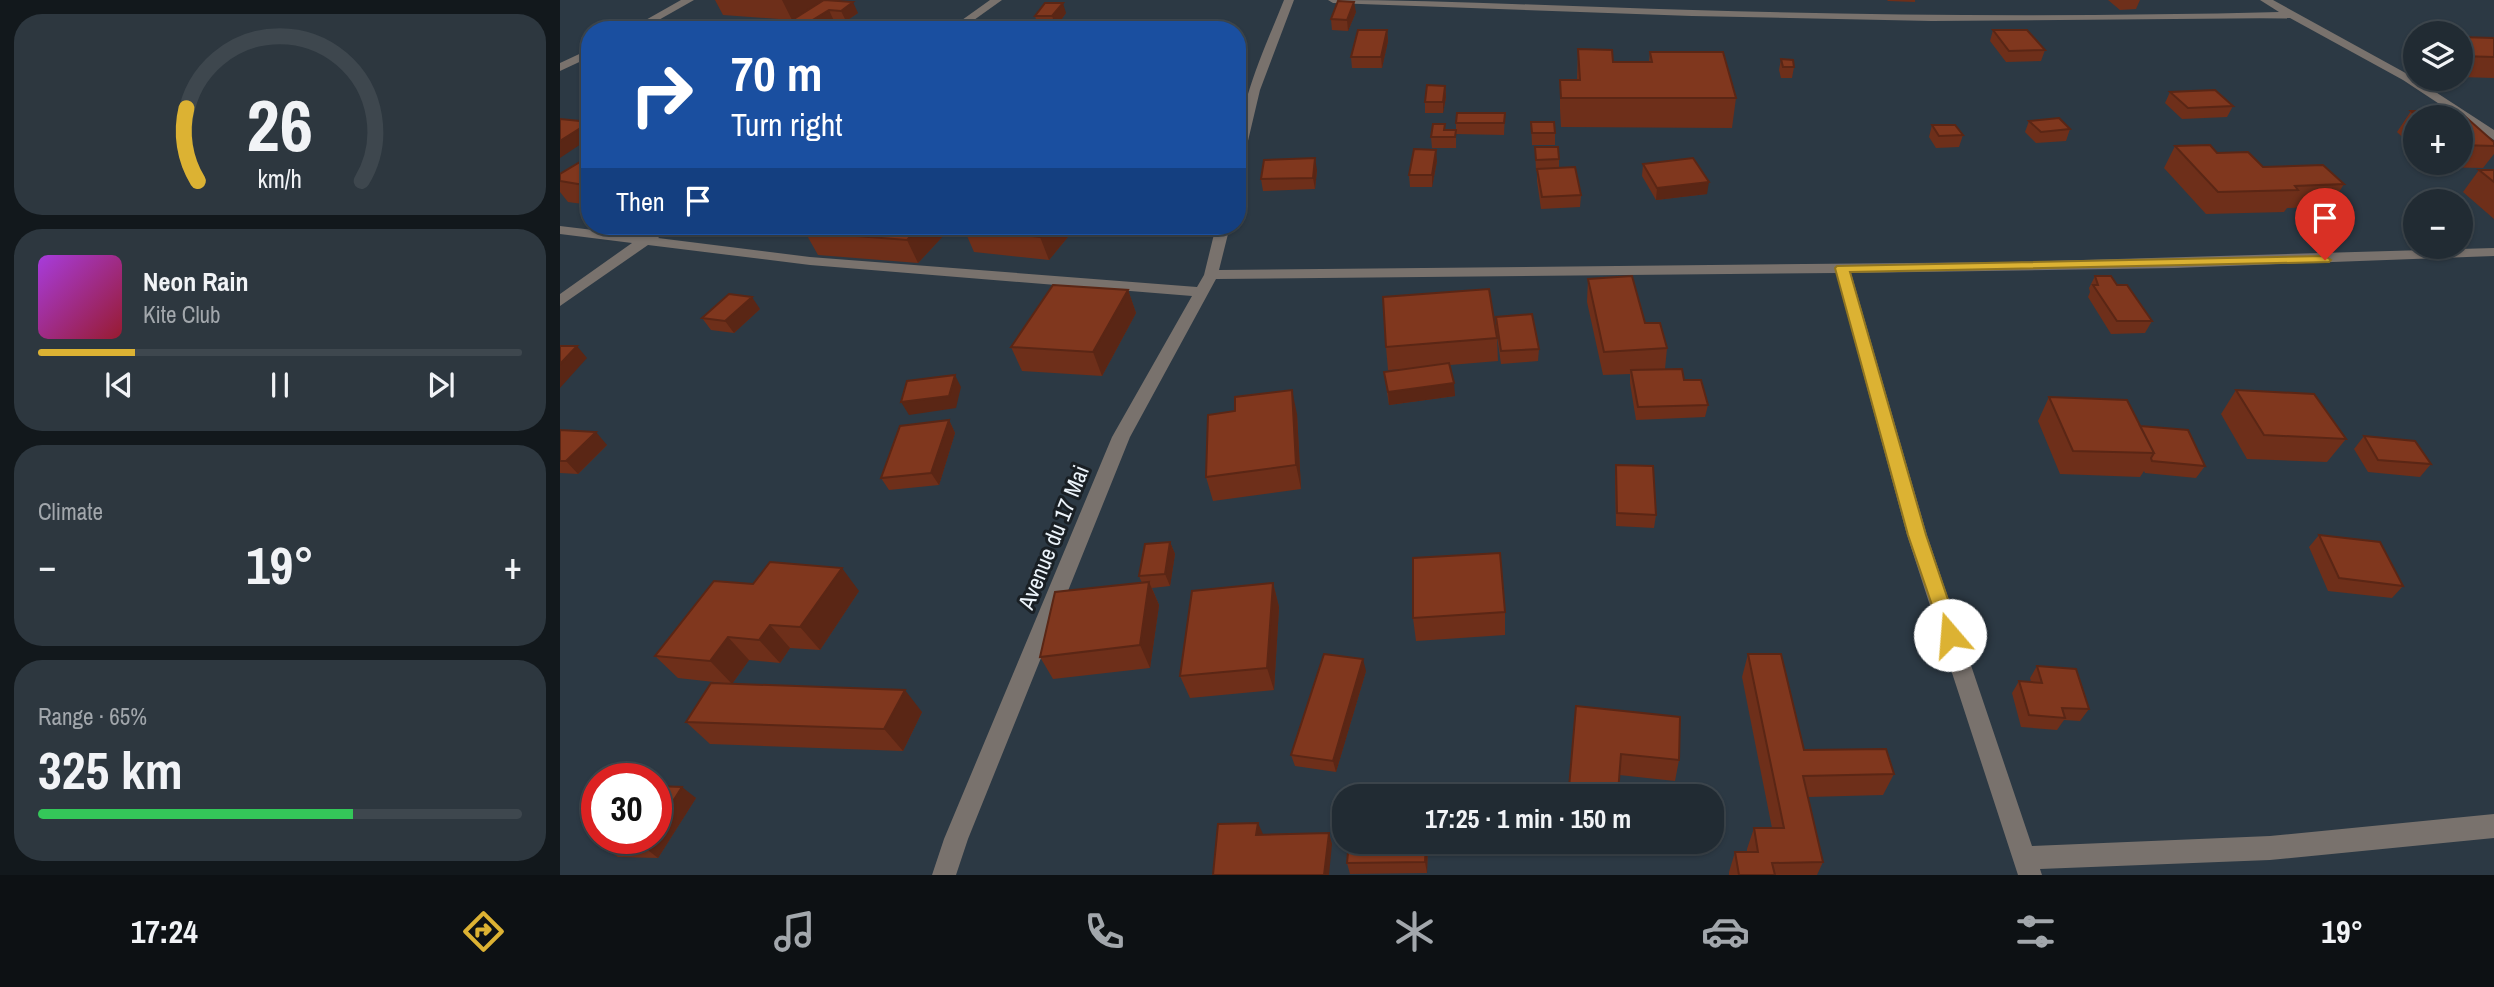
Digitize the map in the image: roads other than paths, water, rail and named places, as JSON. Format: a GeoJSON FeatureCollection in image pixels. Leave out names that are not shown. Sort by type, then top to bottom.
{"type":"FeatureCollection","features":[{"type":"Feature","properties":{"kind":"street"},"geometry":{"type":"LineString","coordinates":[[649,21],[689,0]]}},
{"type":"Feature","properties":{"kind":"street"},"geometry":{"type":"LineString","coordinates":[[966,21],[997,0]]}},
{"type":"Feature","properties":{"kind":"street"},"geometry":{"type":"LineString","coordinates":[[1246,124],[1254,90],[1289,0]]}},
{"type":"Feature","properties":{"kind":"street"},"geometry":{"type":"LineString","coordinates":[[1333,0],[1569,10],[1921,19],[2147,20],[2292,15]]}},
{"type":"Feature","properties":{"kind":"street"},"geometry":{"type":"LineString","coordinates":[[2264,0],[2407,78],[2494,136]]}},
{"type":"Feature","properties":{"kind":"street"},"geometry":{"type":"LineString","coordinates":[[560,68],[581,57]]}},
{"type":"Feature","properties":{"kind":"street"},"geometry":{"type":"LineString","coordinates":[[560,230],[581,232]]}},
{"type":"Feature","properties":{"kind":"street"},"geometry":{"type":"LineString","coordinates":[[608,235],[810,261],[1206,283],[2351,259],[2494,252]]}},
{"type":"Feature","properties":{"kind":"street"},"geometry":{"type":"LineString","coordinates":[[560,301],[652,235]]}},
{"type":"Feature","properties":{"kind":"street","name":"Avenue du 17 Mai"},"geometry":{"type":"LineString","coordinates":[[944,875],[956,839],[1121,437],[1206,283],[1220,235]]}},
{"type":"Feature","properties":{"kind":"street"},"geometry":{"type":"LineString","coordinates":[[1842,268],[1917,535],[2027,867],[2270,848],[2494,826]]}}]}
